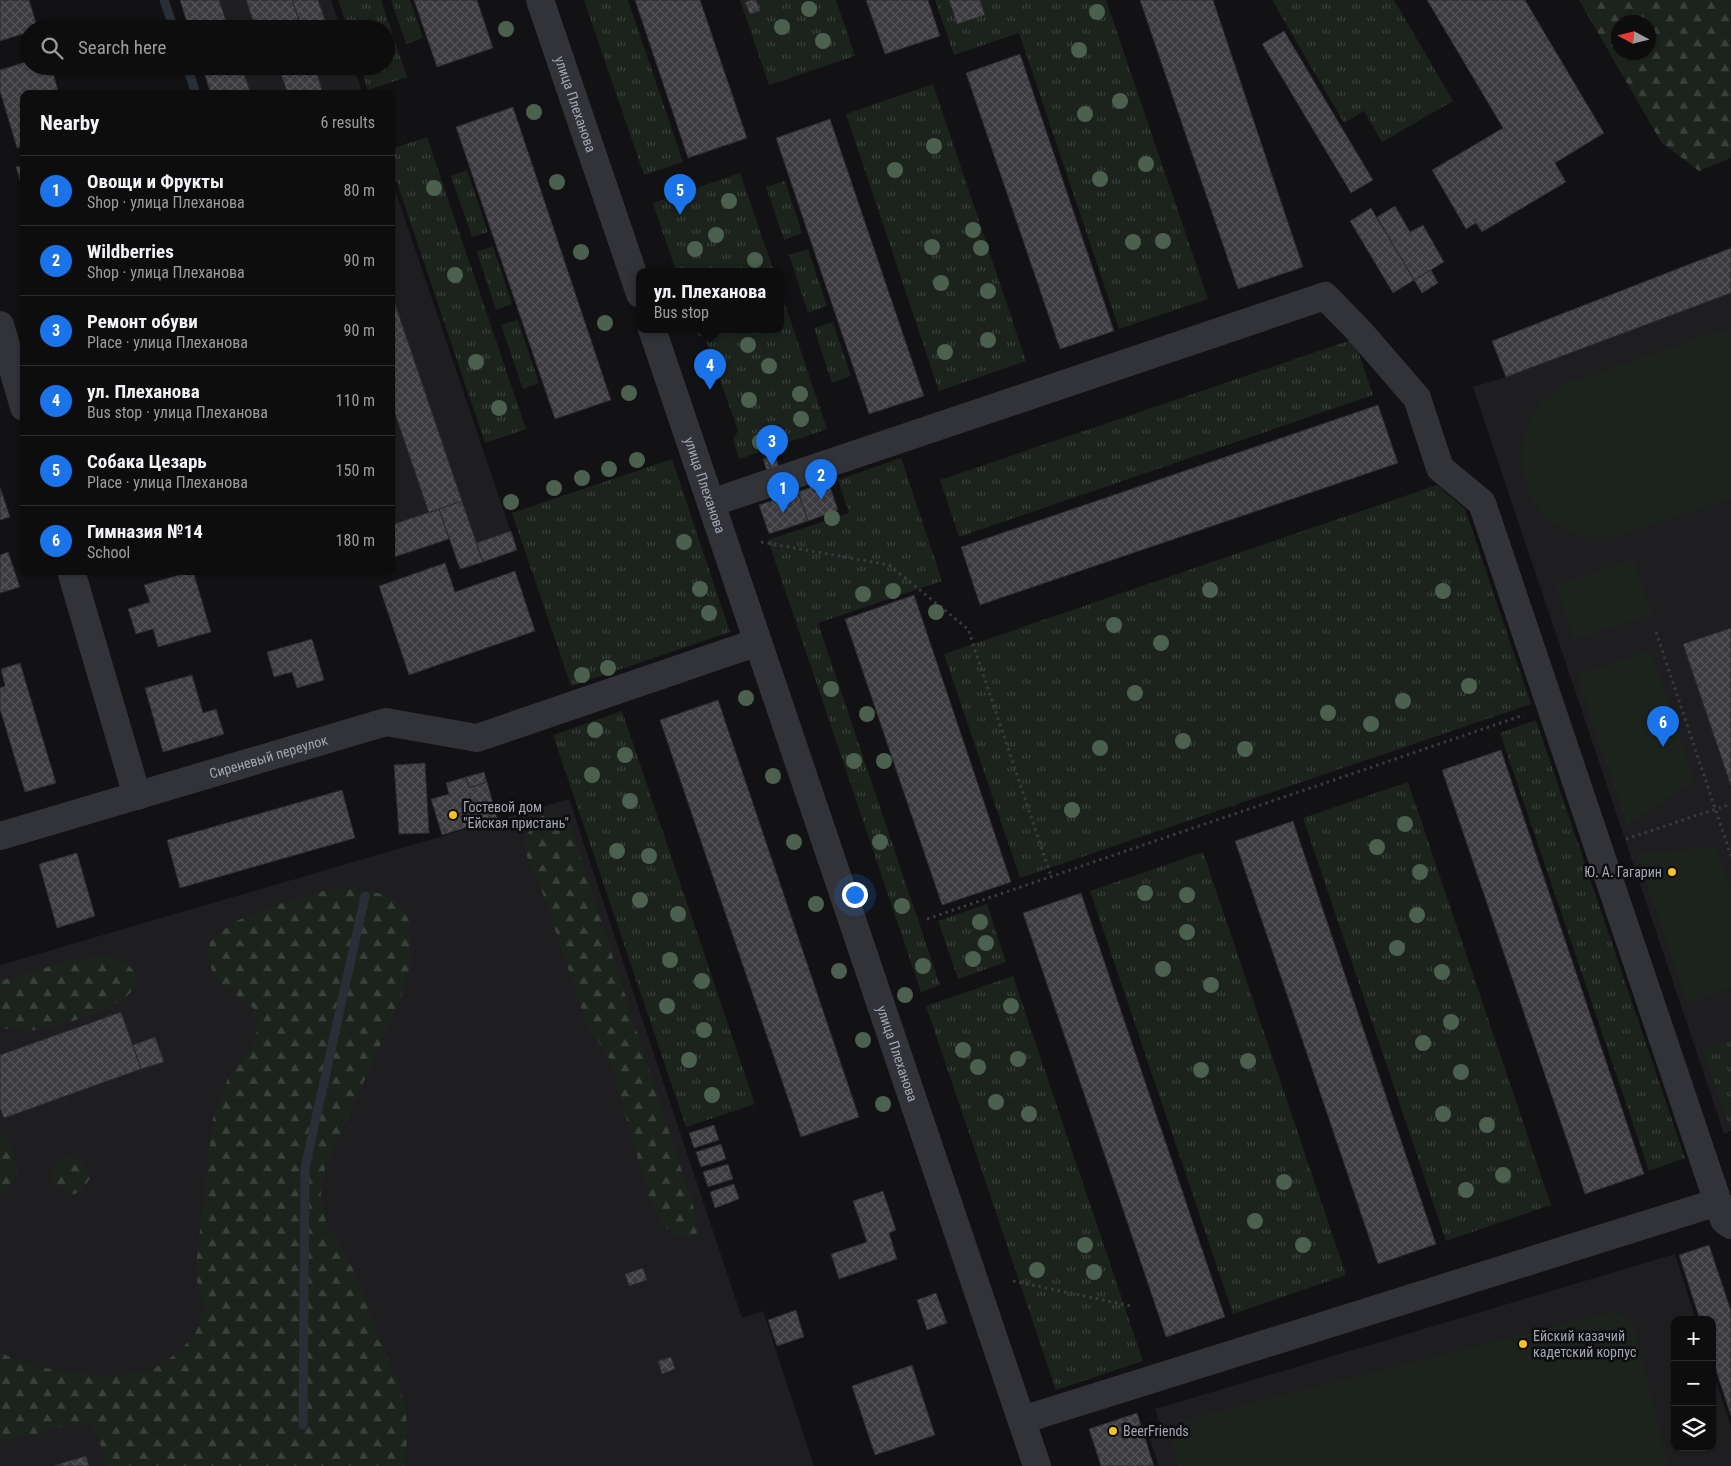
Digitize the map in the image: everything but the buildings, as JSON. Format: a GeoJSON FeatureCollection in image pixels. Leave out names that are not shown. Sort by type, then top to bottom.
{"type":"FeatureCollection","features":[{"type":"Feature","properties":{"kind":"street","name":"улица Плеханова"},"geometry":{"type":"LineString","coordinates":[[540,0],[636,282]]}},
{"type":"Feature","properties":{"kind":"street"},"geometry":{"type":"LineString","coordinates":[[711,503],[1325,296],[1359,331],[1417,398],[1440,468],[1482,503],[1725,1213],[1022,1420]]}},
{"type":"Feature","properties":{"kind":"street"},"geometry":{"type":"LineString","coordinates":[[0,324],[20,392]]}},
{"type":"Feature","properties":{"kind":"street","name":"улица Плеханова"},"geometry":{"type":"LineString","coordinates":[[653,333],[1037,1466]]}},
{"type":"Feature","properties":{"kind":"street"},"geometry":{"type":"LineString","coordinates":[[73,575],[137,796]]}},
{"type":"Feature","properties":{"kind":"street","name":"Сиреневый переулок"},"geometry":{"type":"LineString","coordinates":[[0,836],[386,722],[477,738],[758,642]]}},
{"type":"Feature","properties":{"kind":"path"},"geometry":{"type":"LineString","coordinates":[[761,542],[889,565],[968,629],[1051,876]]}},
{"type":"Feature","properties":{"kind":"path"},"geometry":{"type":"LineString","coordinates":[[1656,632],[1731,856]]}},
{"type":"Feature","properties":{"kind":"path"},"geometry":{"type":"LineString","coordinates":[[927,919],[1530,713]]}},
{"type":"Feature","properties":{"kind":"path"},"geometry":{"type":"LineString","coordinates":[[1626,840],[1731,804]]}},
{"type":"Feature","properties":{"kind":"path"},"geometry":{"type":"LineString","coordinates":[[1013,1281],[1131,1306]]}},
{"type":"Feature","properties":{"kind":"shaded area"},"geometry":{"type":"Polygon","coordinates":[[[180,0],[331,0],[338,20],[186,20],[180,0]]]}},
{"type":"Feature","properties":{"kind":"shaded area"},"geometry":{"type":"Polygon","coordinates":[[[205,75],[356,75],[362,90],[210,90],[205,75]]]}},
{"type":"Feature","properties":{"kind":"shaded area"},"geometry":{"type":"Polygon","coordinates":[[[395,190],[517,550],[460,569],[449,539],[395,557],[395,190]]]}},
{"type":"Feature","properties":{"kind":"shaded area"},"geometry":{"type":"Polygon","coordinates":[[[1731,293],[1731,1131],[1724,1134],[1473,387],[1506,377],[1731,293]]]}},
{"type":"Feature","properties":{"kind":"shaded area"},"geometry":{"type":"Polygon","coordinates":[[[569,799],[742,1318],[763,1311],[814,1466],[0,1466],[0,965],[569,799]]]}},
{"type":"Feature","properties":{"kind":"shaded area","name":"Ейский казачий кадетский корпус"},"geometry":{"type":"Polygon","coordinates":[[[1675,1254],[1695,1316],[1671,1316],[1671,1451],[1716,1451],[1716,1381],[1731,1427],[1731,1466],[1159,1466],[1148,1434],[1162,1429],[1155,1409],[1675,1254]]]}},
{"type":"Feature","properties":{"kind":"green space"},"geometry":{"type":"Polygon","coordinates":[[[338,0],[381,0],[388,20],[345,20],[338,0]]]}},
{"type":"Feature","properties":{"kind":"green space"},"geometry":{"type":"Polygon","coordinates":[[[391,0],[410,0],[423,38],[406,44],[391,0]]]}},
{"type":"Feature","properties":{"kind":"green space"},"geometry":{"type":"Polygon","coordinates":[[[584,0],[628,0],[683,162],[644,175],[584,0]]]}},
{"type":"Feature","properties":{"kind":"green space"},"geometry":{"type":"Polygon","coordinates":[[[740,0],[836,0],[855,56],[769,85],[740,0]]]}},
{"type":"Feature","properties":{"kind":"green space"},"geometry":{"type":"Polygon","coordinates":[[[935,0],[1106,0],[1208,299],[1119,329],[1019,33],[954,55],[935,0]]]}},
{"type":"Feature","properties":{"kind":"green space"},"geometry":{"type":"Polygon","coordinates":[[[1272,0],[1394,0],[1453,101],[1382,142],[1364,111],[1344,123],[1272,0]]]}},
{"type":"Feature","properties":{"kind":"green space"},"geometry":{"type":"Polygon","coordinates":[[[1579,0],[1731,0],[1731,158],[1699,171],[1661,142],[1614,60],[1656,60],[1656,15],[1611,15],[1611,55],[1579,0]]]}},
{"type":"Feature","properties":{"kind":"green space"},"geometry":{"type":"Polygon","coordinates":[[[395,41],[407,77],[368,90],[363,75],[395,75],[395,41]]]}},
{"type":"Feature","properties":{"kind":"green space"},"geometry":{"type":"Polygon","coordinates":[[[933,84],[1026,361],[939,391],[846,114],[933,84]]]}},
{"type":"Feature","properties":{"kind":"green space"},"geometry":{"type":"Polygon","coordinates":[[[427,137],[526,429],[485,443],[395,177],[395,148],[427,137]]]}},
{"type":"Feature","properties":{"kind":"green space"},"geometry":{"type":"Polygon","coordinates":[[[467,170],[488,232],[472,237],[451,176],[467,170]]]}},
{"type":"Feature","properties":{"kind":"green space"},"geometry":{"type":"Polygon","coordinates":[[[740,173],[773,268],[675,268],[653,203],[740,173]]]}},
{"type":"Feature","properties":{"kind":"green space"},"geometry":{"type":"Polygon","coordinates":[[[785,181],[802,233],[784,240],[766,187],[785,181]]]}},
{"type":"Feature","properties":{"kind":"green space"},"geometry":{"type":"Polygon","coordinates":[[[493,246],[512,304],[496,310],[477,252],[493,246]]]}},
{"type":"Feature","properties":{"kind":"green space"},"geometry":{"type":"Polygon","coordinates":[[[808,249],[827,306],[808,313],[789,255],[808,249]]]}},
{"type":"Feature","properties":{"kind":"green space"},"geometry":{"type":"Polygon","coordinates":[[[784,301],[827,429],[739,459],[733,440],[738,431],[705,337],[698,336],[697,333],[784,333],[784,301]]]}},
{"type":"Feature","properties":{"kind":"green space"},"geometry":{"type":"Polygon","coordinates":[[[518,320],[539,383],[523,389],[501,325],[518,320]]]}},
{"type":"Feature","properties":{"kind":"green space"},"geometry":{"type":"Polygon","coordinates":[[[833,322],[851,376],[832,383],[814,328],[833,322]]]}},
{"type":"Feature","properties":{"kind":"green space"},"geometry":{"type":"Polygon","coordinates":[[[1731,327],[1731,498],[1611,537],[1598,538],[1574,534],[1554,524],[1539,509],[1528,490],[1522,469],[1522,447],[1527,426],[1546,397],[1573,381],[1731,327]]]}},
{"type":"Feature","properties":{"kind":"green space"},"geometry":{"type":"Polygon","coordinates":[[[1354,339],[1373,395],[959,537],[940,480],[1354,339]]]}},
{"type":"Feature","properties":{"kind":"green space"},"geometry":{"type":"Polygon","coordinates":[[[901,458],[942,581],[818,623],[940,985],[921,992],[768,540],[849,513],[838,480],[901,458]]]}},
{"type":"Feature","properties":{"kind":"green space"},"geometry":{"type":"Polygon","coordinates":[[[672,459],[730,632],[571,686],[512,513],[672,459]]]}},
{"type":"Feature","properties":{"kind":"green space"},"geometry":{"type":"Polygon","coordinates":[[[1437,485],[1465,509],[1531,704],[1020,878],[944,654],[1437,485]]]}},
{"type":"Feature","properties":{"kind":"green space"},"geometry":{"type":"Polygon","coordinates":[[[1633,559],[1652,614],[1574,640],[1556,586],[1633,559]]]}},
{"type":"Feature","properties":{"kind":"green space"},"geometry":{"type":"Polygon","coordinates":[[[1651,650],[1695,781],[1627,825],[1577,675],[1651,650]]]}},
{"type":"Feature","properties":{"kind":"green space"},"geometry":{"type":"Polygon","coordinates":[[[622,711],[755,1104],[686,1127],[553,735],[622,711]]]}},
{"type":"Feature","properties":{"kind":"green space"},"geometry":{"type":"Polygon","coordinates":[[[1536,720],[1685,1158],[1649,1171],[1500,733],[1536,720]]]}},
{"type":"Feature","properties":{"kind":"green space"},"geometry":{"type":"Polygon","coordinates":[[[1408,782],[1551,1205],[1446,1241],[1303,818],[1408,782]]]}},
{"type":"Feature","properties":{"kind":"green space"},"geometry":{"type":"Polygon","coordinates":[[[549,815],[562,820],[572,830],[696,1215],[699,1230],[693,1237],[686,1239],[675,1235],[663,1225],[649,1198],[610,1060],[586,1022],[541,888],[529,865],[525,847],[527,834],[541,816],[549,815]]]}},
{"type":"Feature","properties":{"kind":"green space"},"geometry":{"type":"Polygon","coordinates":[[[1717,847],[1731,889],[1731,988],[1687,1003],[1636,853],[1717,847]]]}},
{"type":"Feature","properties":{"kind":"green space"},"geometry":{"type":"Polygon","coordinates":[[[1203,852],[1346,1275],[1233,1314],[1090,891],[1203,852]]]}},
{"type":"Feature","properties":{"kind":"green space"},"geometry":{"type":"Polygon","coordinates":[[[357,888],[382,894],[397,903],[405,911],[409,921],[411,962],[401,999],[325,1168],[321,1195],[326,1222],[354,1271],[404,1400],[407,1433],[404,1466],[106,1466],[95,1430],[90,1425],[82,1423],[0,1443],[0,1353],[37,1367],[110,1377],[152,1370],[180,1351],[196,1332],[204,1306],[195,1274],[213,1118],[228,1078],[252,1048],[258,1026],[253,1008],[223,985],[212,972],[209,953],[210,942],[236,921],[276,905],[330,889],[357,888]]]}},
{"type":"Feature","properties":{"kind":"green space"},"geometry":{"type":"Polygon","coordinates":[[[987,904],[1006,962],[958,979],[938,921],[987,904]]]}},
{"type":"Feature","properties":{"kind":"green space"},"geometry":{"type":"Polygon","coordinates":[[[107,957],[128,965],[134,971],[138,981],[133,990],[122,999],[89,1015],[49,1028],[19,1030],[0,1028],[0,981],[68,961],[107,957]]]}},
{"type":"Feature","properties":{"kind":"green space"},"geometry":{"type":"Polygon","coordinates":[[[1013,976],[1143,1361],[1056,1390],[926,1006],[1013,976]]]}},
{"type":"Feature","properties":{"kind":"green space"},"geometry":{"type":"Polygon","coordinates":[[[1731,1041],[1731,1125],[1729,1125],[1703,1050],[1731,1041]]]}},
{"type":"Feature","properties":{"kind":"green space"},"geometry":{"type":"Polygon","coordinates":[[[0,1134],[4,1134],[10,1145],[15,1156],[17,1169],[14,1181],[0,1197],[0,1134]]]}},
{"type":"Feature","properties":{"kind":"green space"},"geometry":{"type":"Polygon","coordinates":[[[69,1156],[83,1164],[90,1178],[81,1190],[72,1194],[62,1191],[51,1181],[55,1166],[69,1156]]]}},
{"type":"Feature","properties":{"kind":"green space","name":"Ейский казачий кадетский корпус"},"geometry":{"type":"Polygon","coordinates":[[[1611,1312],[1626,1317],[1635,1330],[1668,1466],[1178,1466],[1173,1437],[1178,1426],[1193,1418],[1611,1312]]]}},
{"type":"Feature","properties":{"kind":"waterway"},"geometry":{"type":"LineString","coordinates":[[164,0],[171,20]]}},
{"type":"Feature","properties":{"kind":"waterway"},"geometry":{"type":"LineString","coordinates":[[190,75],[195,90]]}},
{"type":"Feature","properties":{"kind":"waterway"},"geometry":{"type":"LineString","coordinates":[[303,1425],[305,1168],[365,896]]}},
{"type":"Feature","properties":{"kind":"place","name":"Собака Цезарь"},"geometry":{"type":"Point","coordinates":[680,215]}},
{"type":"Feature","properties":{"kind":"place","name":"ул. Плеханова"},"geometry":{"type":"Point","coordinates":[710,390]}},
{"type":"Feature","properties":{"kind":"place","name":"Ремонт обуви"},"geometry":{"type":"Point","coordinates":[772,466]}},
{"type":"Feature","properties":{"kind":"place","name":"Wildberries"},"geometry":{"type":"Point","coordinates":[821,500]}},
{"type":"Feature","properties":{"kind":"place","name":"Овощи и Фрукты"},"geometry":{"type":"Point","coordinates":[783,513]}},
{"type":"Feature","properties":{"kind":"place","name":"Гимназия №14"},"geometry":{"type":"Point","coordinates":[1663,747]}},
{"type":"Feature","properties":{"kind":"place","name":"Гостевой дом \"Ейская пристань\""},"geometry":{"type":"Point","coordinates":[453,815]}},
{"type":"Feature","properties":{"kind":"place","name":"Ю. А. Гагарин"},"geometry":{"type":"Point","coordinates":[1672,872]}},
{"type":"Feature","properties":{"kind":"place","name":"Ейский казачий кадетский корпус"},"geometry":{"type":"Point","coordinates":[1523,1344]}},
{"type":"Feature","properties":{"kind":"place","name":"BeerFriends"},"geometry":{"type":"Point","coordinates":[1113,1431]}}]}
